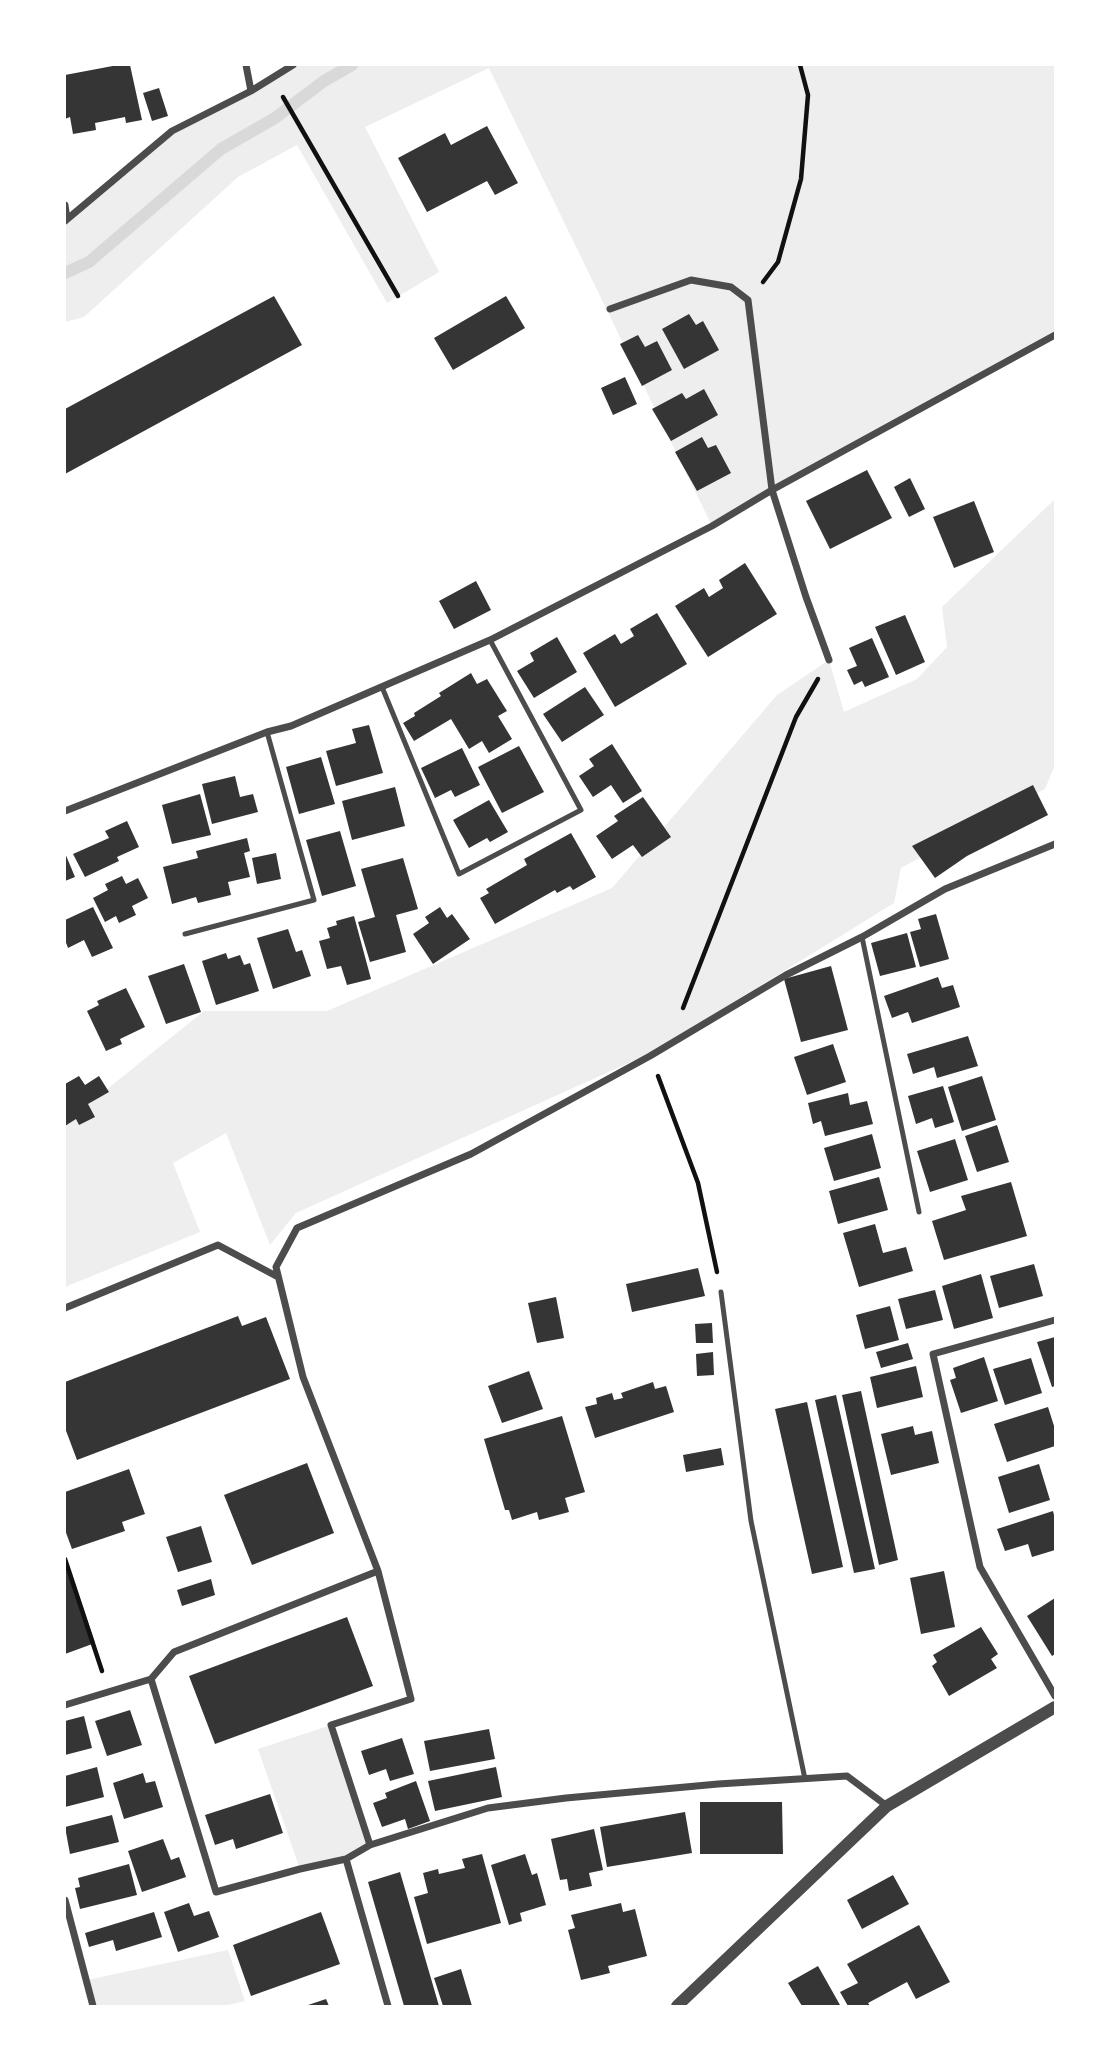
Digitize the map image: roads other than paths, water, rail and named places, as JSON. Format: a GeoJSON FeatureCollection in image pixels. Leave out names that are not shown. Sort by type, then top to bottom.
{"type":"FeatureCollection","features":[{"type":"Feature","properties":{"kind":"street"},"geometry":{"type":"LineString","coordinates":[[246,65],[251,91]]}},
{"type":"Feature","properties":{"kind":"street"},"geometry":{"type":"LineString","coordinates":[[66,220],[172,131],[251,91],[293,65]]}},
{"type":"Feature","properties":{"kind":"street"},"geometry":{"type":"LineString","coordinates":[[65,205],[66,220]]}},
{"type":"Feature","properties":{"kind":"street"},"geometry":{"type":"LineString","coordinates":[[610,309],[691,280],[731,287],[748,300],[772,490],[829,660]]}},
{"type":"Feature","properties":{"kind":"street"},"geometry":{"type":"LineString","coordinates":[[65,811],[268,732],[291,726],[490,640],[712,526],[772,490],[1055,335]]}},
{"type":"Feature","properties":{"kind":"street"},"geometry":{"type":"LineString","coordinates":[[370,1845],[331,1724],[411,1699],[379,1571],[303,1377],[278,1277],[276,1267],[297,1228],[471,1154],[650,1056],[786,975],[862,937],[945,889],[1055,844]]}},
{"type":"Feature","properties":{"kind":"street"},"geometry":{"type":"LineString","coordinates":[[65,1308],[218,1245],[278,1277]]}},
{"type":"Feature","properties":{"kind":"street"},"geometry":{"type":"LineString","coordinates":[[1055,1320],[933,1354],[980,1567],[1055,1696]]}},
{"type":"Feature","properties":{"kind":"street"},"geometry":{"type":"LineString","coordinates":[[65,1705],[151,1679],[174,1652],[379,1571]]}},
{"type":"Feature","properties":{"kind":"street"},"geometry":{"type":"LineString","coordinates":[[151,1679],[216,1892],[346,1859],[370,1845],[488,1808],[566,1798],[704,1785],[847,1776],[887,1806]]}},
{"type":"Feature","properties":{"kind":"street"},"geometry":{"type":"LineString","coordinates":[[677,2006],[887,1806],[1055,1707]]}},
{"type":"Feature","properties":{"kind":"street"},"geometry":{"type":"LineString","coordinates":[[346,1859],[388,2006]]}},
{"type":"Feature","properties":{"kind":"street"},"geometry":{"type":"LineString","coordinates":[[65,1900],[93,2006]]}},
{"type":"Feature","properties":{"kind":"lane"},"geometry":{"type":"LineString","coordinates":[[382,687],[459,874],[581,810],[490,640]]}},
{"type":"Feature","properties":{"kind":"lane"},"geometry":{"type":"LineString","coordinates":[[185,934],[314,900],[268,732]]}},
{"type":"Feature","properties":{"kind":"lane"},"geometry":{"type":"LineString","coordinates":[[862,937],[919,1212]]}},
{"type":"Feature","properties":{"kind":"lane"},"geometry":{"type":"LineString","coordinates":[[721,1292],[751,1521],[805,1779]]}},
{"type":"Feature","properties":{"kind":"waterway"},"geometry":{"type":"LineString","coordinates":[[65,273],[89,262],[221,149],[275,118],[324,81],[352,65]]}}]}
